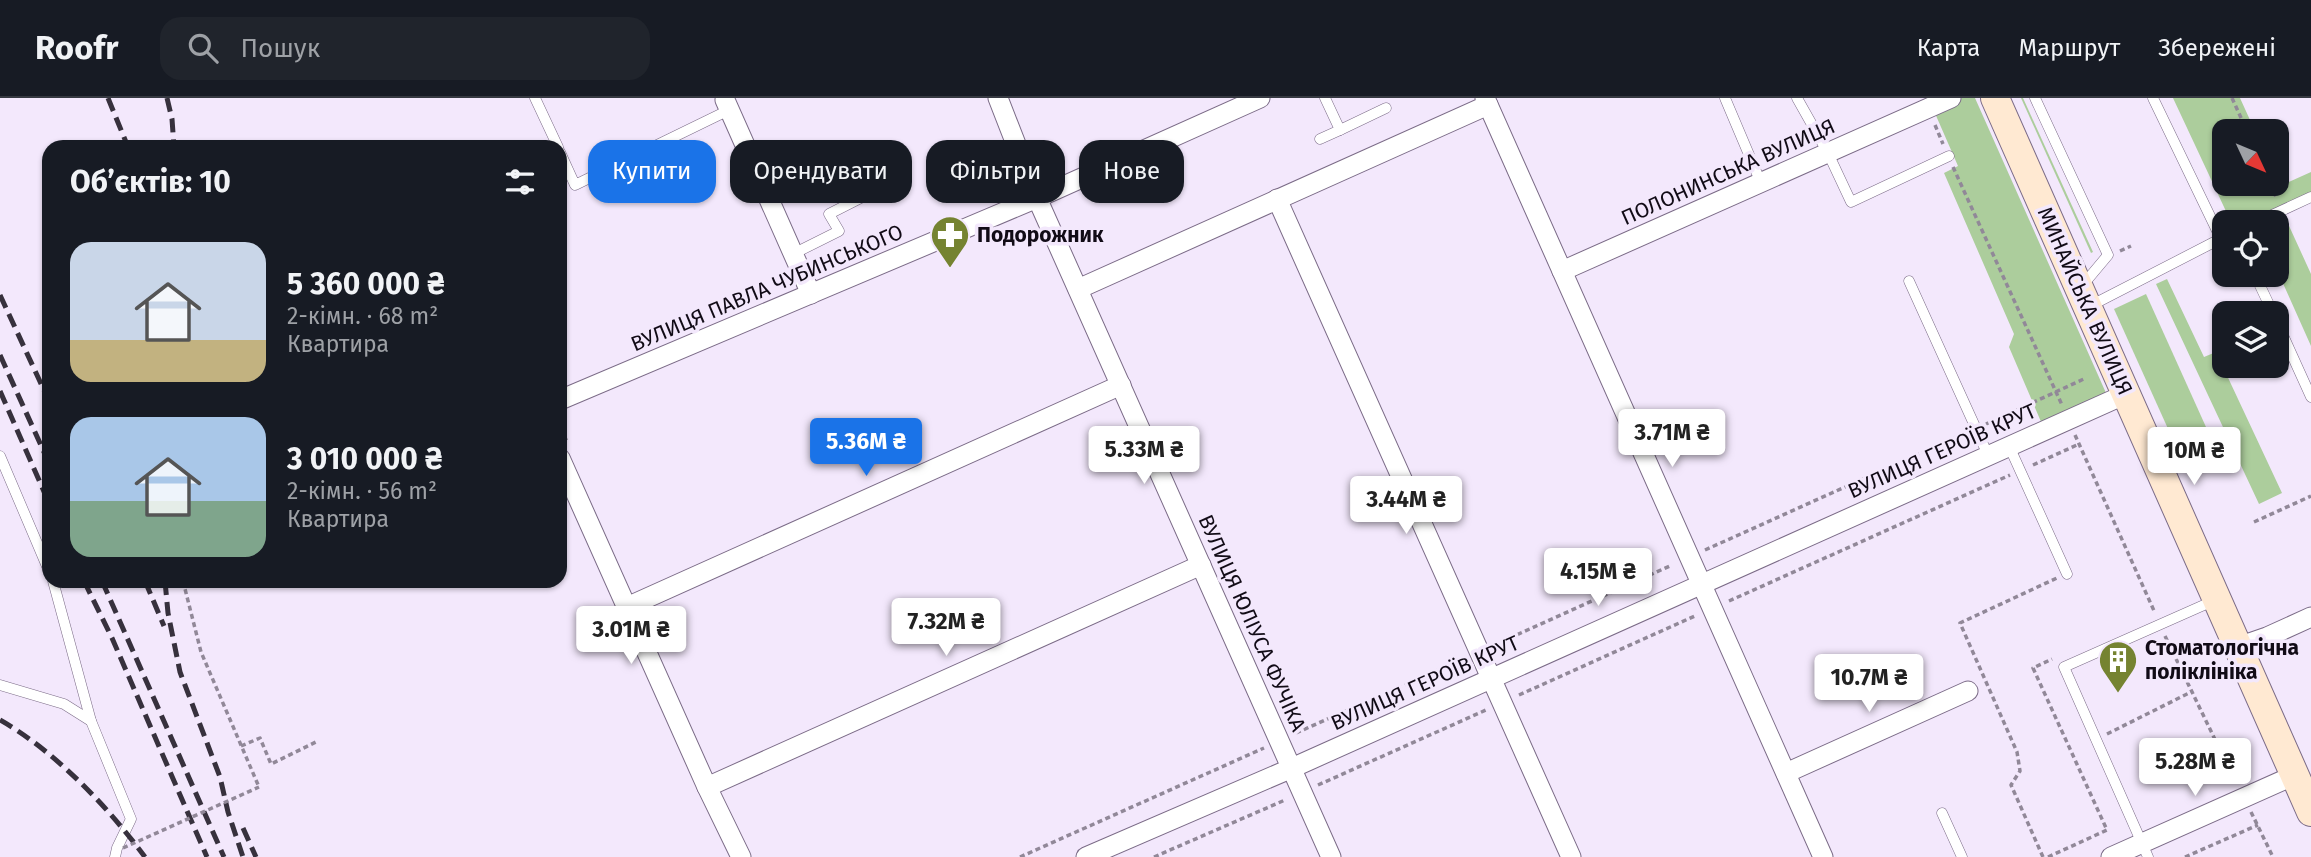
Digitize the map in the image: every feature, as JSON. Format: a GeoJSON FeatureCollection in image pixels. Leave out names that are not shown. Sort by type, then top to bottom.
{"type":"FeatureCollection","features":[{"type":"Feature","properties":{"kind":"main road","name":"МИНАЙСЬКА ВУЛИЦЯ"},"geometry":{"type":"LineString","coordinates":[[1995,98],[2311,812]]}},
{"type":"Feature","properties":{"kind":"street","name":"ВУЛИЦЯ ЮЛІУСА ФУЧІКА"},"geometry":{"type":"LineString","coordinates":[[998,98],[1014,140]]}},
{"type":"Feature","properties":{"kind":"street","name":"ВУЛИЦЯ ПАВЛА ЧУБИНСЬКОГО"},"geometry":{"type":"LineString","coordinates":[[1065,185],[1232,104],[1260,98]]}},
{"type":"Feature","properties":{"kind":"street","name":"ПОЛОНИНСЬКА ВУЛИЦЯ"},"geometry":{"type":"LineString","coordinates":[[1562,271],[1951,98]]}},
{"type":"Feature","properties":{"kind":"street"},"geometry":{"type":"LineString","coordinates":[[1078,289],[1486,102],[1823,857]]}},
{"type":"Feature","properties":{"kind":"street"},"geometry":{"type":"LineString","coordinates":[[727,103],[811,294]]}},
{"type":"Feature","properties":{"kind":"street"},"geometry":{"type":"LineString","coordinates":[[1277,200],[1571,857]]}},
{"type":"Feature","properties":{"kind":"street","name":"ВУЛИЦЯ ПАВЛА ЧУБИНСЬКОГО"},"geometry":{"type":"LineString","coordinates":[[567,397],[1025,203]]}},
{"type":"Feature","properties":{"kind":"street","name":"ВУЛИЦЯ ЮЛІУСА ФУЧІКА"},"geometry":{"type":"LineString","coordinates":[[1039,203],[1331,857]]}},
{"type":"Feature","properties":{"kind":"street"},"geometry":{"type":"LineString","coordinates":[[627,607],[1121,385]]}},
{"type":"Feature","properties":{"kind":"street","name":"ВУЛИЦЯ ГЕРОЇВ КРУТ"},"geometry":{"type":"LineString","coordinates":[[1086,857],[1292,768],[2126,394]]}},
{"type":"Feature","properties":{"kind":"street"},"geometry":{"type":"LineString","coordinates":[[567,474],[741,857]]}},
{"type":"Feature","properties":{"kind":"street"},"geometry":{"type":"LineString","coordinates":[[707,787],[1201,565]]}},
{"type":"Feature","properties":{"kind":"street"},"geometry":{"type":"LineString","coordinates":[[2238,647],[2311,617]]}},
{"type":"Feature","properties":{"kind":"street"},"geometry":{"type":"LineString","coordinates":[[1786,773],[1968,691]]}},
{"type":"Feature","properties":{"kind":"street"},"geometry":{"type":"LineString","coordinates":[[2111,857],[2145,850],[2243,798],[2295,775]]}},
{"type":"Feature","properties":{"kind":"lane"},"geometry":{"type":"LineString","coordinates":[[535,98],[555,140]]}},
{"type":"Feature","properties":{"kind":"lane"},"geometry":{"type":"LineString","coordinates":[[1325,98],[1340,130]]}},
{"type":"Feature","properties":{"kind":"lane"},"geometry":{"type":"LineString","coordinates":[[1724,98],[1761,183]]}},
{"type":"Feature","properties":{"kind":"lane"},"geometry":{"type":"LineString","coordinates":[[1797,98],[1828,153],[1851,202],[1949,156]]}},
{"type":"Feature","properties":{"kind":"lane"},"geometry":{"type":"LineString","coordinates":[[2035,98],[2108,255],[2084,298]]}},
{"type":"Feature","properties":{"kind":"lane"},"geometry":{"type":"LineString","coordinates":[[2153,98],[2212,218]]}},
{"type":"Feature","properties":{"kind":"lane"},"geometry":{"type":"LineString","coordinates":[[567,167],[575,185],[727,103]]}},
{"type":"Feature","properties":{"kind":"lane"},"geometry":{"type":"LineString","coordinates":[[1320,139],[1387,108]]}},
{"type":"Feature","properties":{"kind":"lane"},"geometry":{"type":"LineString","coordinates":[[2283,210],[2311,197]]}},
{"type":"Feature","properties":{"kind":"lane"},"geometry":{"type":"LineString","coordinates":[[793,254],[839,231],[829,214],[851,203]]}},
{"type":"Feature","properties":{"kind":"lane"},"geometry":{"type":"LineString","coordinates":[[2084,298],[2212,242]]}},
{"type":"Feature","properties":{"kind":"lane"},"geometry":{"type":"LineString","coordinates":[[1909,281],[1988,455]]}},
{"type":"Feature","properties":{"kind":"lane"},"geometry":{"type":"LineString","coordinates":[[2289,348],[2311,397]]}},
{"type":"Feature","properties":{"kind":"lane"},"geometry":{"type":"LineString","coordinates":[[2009,446],[2067,574]]}},
{"type":"Feature","properties":{"kind":"lane"},"geometry":{"type":"LineString","coordinates":[[0,456],[42,555]]}},
{"type":"Feature","properties":{"kind":"lane"},"geometry":{"type":"LineString","coordinates":[[55,588],[91,721],[131,819],[115,857]]}},
{"type":"Feature","properties":{"kind":"lane"},"geometry":{"type":"LineString","coordinates":[[2145,850],[2064,667],[2217,599]]}},
{"type":"Feature","properties":{"kind":"lane"},"geometry":{"type":"LineString","coordinates":[[0,685],[64,704],[91,721]]}},
{"type":"Feature","properties":{"kind":"lane"},"geometry":{"type":"LineString","coordinates":[[1942,813],[1962,857]]}},
{"type":"Feature","properties":{"kind":"path"},"geometry":{"type":"LineString","coordinates":[[2232,98],[2242,119]]}},
{"type":"Feature","properties":{"kind":"path"},"geometry":{"type":"LineString","coordinates":[[1927,109],[2160,625],[2273,857]]}},
{"type":"Feature","properties":{"kind":"path"},"geometry":{"type":"LineString","coordinates":[[1020,857],[2086,378]]}},
{"type":"Feature","properties":{"kind":"path"},"geometry":{"type":"LineString","coordinates":[[1154,857],[2079,444]]}},
{"type":"Feature","properties":{"kind":"path"},"geometry":{"type":"LineString","coordinates":[[2254,522],[2311,496]]}},
{"type":"Feature","properties":{"kind":"path"},"geometry":{"type":"LineString","coordinates":[[2043,857],[2011,785],[2020,771],[2017,752],[1960,623],[2067,574]]}},
{"type":"Feature","properties":{"kind":"path"},"geometry":{"type":"LineString","coordinates":[[123,848],[259,787],[201,652],[185,588]]}},
{"type":"Feature","properties":{"kind":"path"},"geometry":{"type":"LineString","coordinates":[[2096,740],[2192,692]]}},
{"type":"Feature","properties":{"kind":"path"},"geometry":{"type":"LineString","coordinates":[[242,747],[260,738],[271,764],[318,741]]}},
{"type":"Feature","properties":{"kind":"path"},"geometry":{"type":"LineString","coordinates":[[2185,857],[2258,825]]}},
{"type":"Feature","properties":{"kind":"green space"},"geometry":{"type":"Polygon","coordinates":[[[1962,98],[1975,98],[2110,402],[2045,431],[2009,347],[2014,334],[1944,173],[1958,166],[1934,111],[1962,98]]]}},
{"type":"Feature","properties":{"kind":"green space"},"geometry":{"type":"Polygon","coordinates":[[[2021,98],[2093,252],[2091,253],[2021,98]]]}},
{"type":"Feature","properties":{"kind":"green space"},"geometry":{"type":"Polygon","coordinates":[[[2173,98],[2240,98],[2250,119],[2212,119],[2212,181],[2173,98]]]}},
{"type":"Feature","properties":{"kind":"green space"},"geometry":{"type":"Polygon","coordinates":[[[2311,172],[2311,194],[2274,210],[2225,210],[2219,196],[2289,196],[2289,182],[2311,172]]]}},
{"type":"Feature","properties":{"kind":"green space"},"geometry":{"type":"Polygon","coordinates":[[[2289,226],[2311,274],[2311,346],[2285,287],[2289,287],[2289,226]]]}},
{"type":"Feature","properties":{"kind":"green space"},"geometry":{"type":"Polygon","coordinates":[[[2167,279],[2204,357],[2212,354],[2212,378],[2228,378],[2282,493],[2259,504],[2156,284],[2167,279]]]}},
{"type":"Feature","properties":{"kind":"green space"},"geometry":{"type":"Polygon","coordinates":[[[2146,294],[2215,447],[2183,462],[2114,309],[2146,294]]]}},
{"type":"Feature","properties":{"kind":"railway"},"geometry":{"type":"LineString","coordinates":[[108,98],[125,140]]}},
{"type":"Feature","properties":{"kind":"railway"},"geometry":{"type":"LineString","coordinates":[[167,98],[174,140]]}},
{"type":"Feature","properties":{"kind":"railway"},"geometry":{"type":"LineString","coordinates":[[0,295],[42,386]]}},
{"type":"Feature","properties":{"kind":"railway"},"geometry":{"type":"LineString","coordinates":[[0,355],[42,448]]}},
{"type":"Feature","properties":{"kind":"railway"},"geometry":{"type":"LineString","coordinates":[[0,391],[42,487]]}},
{"type":"Feature","properties":{"kind":"railway"},"geometry":{"type":"LineString","coordinates":[[87,588],[112,638],[207,857]]}},
{"type":"Feature","properties":{"kind":"railway"},"geometry":{"type":"LineString","coordinates":[[105,588],[224,857]]}},
{"type":"Feature","properties":{"kind":"railway"},"geometry":{"type":"LineString","coordinates":[[148,588],[164,626]]}},
{"type":"Feature","properties":{"kind":"railway"},"geometry":{"type":"LineString","coordinates":[[166,588],[180,672],[220,777],[243,857]]}},
{"type":"Feature","properties":{"kind":"railway"},"geometry":{"type":"LineString","coordinates":[[0,720],[41,747],[79,781],[145,857]]}},
{"type":"Feature","properties":{"kind":"railway"},"geometry":{"type":"LineString","coordinates":[[243,828],[256,857]]}},
{"type":"Feature","properties":{"kind":"place","name":"Подорожник"},"geometry":{"type":"Point","coordinates":[950,269]}},
{"type":"Feature","properties":{"kind":"place","name":"Стоматологічна поліклініка"},"geometry":{"type":"Point","coordinates":[2118,694]}}]}
